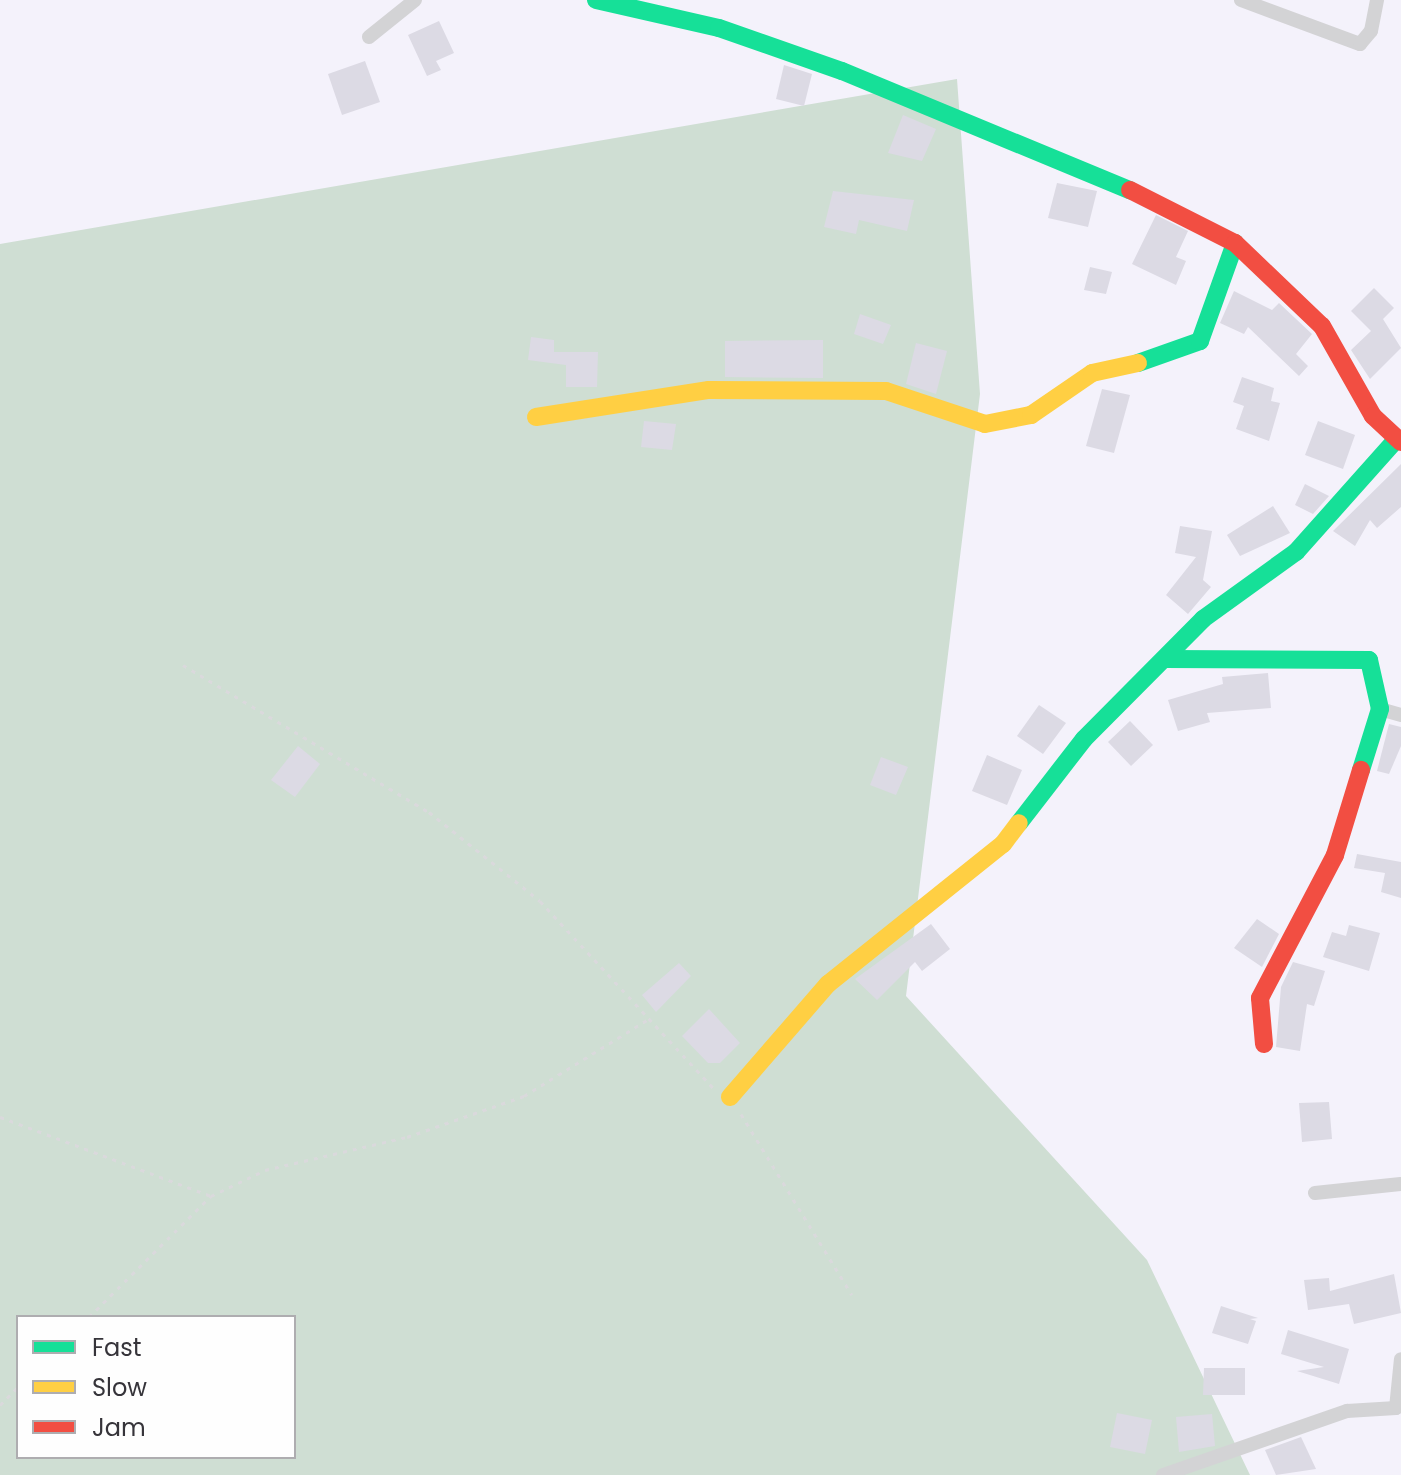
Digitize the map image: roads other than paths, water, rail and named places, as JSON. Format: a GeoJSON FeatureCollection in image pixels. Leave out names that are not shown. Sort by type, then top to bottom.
{"type":"FeatureCollection","features":[{"type":"Feature","properties":{"kind":"street"},"geometry":{"type":"LineString","coordinates":[[369,37],[415,0]]}},
{"type":"Feature","properties":{"kind":"street"},"geometry":{"type":"LineString","coordinates":[[596,0],[637,15],[719,28],[842,71],[1176,209],[1235,243],[1322,326],[1355,391],[1398,442],[1296,552],[1203,619],[1084,739],[1003,844],[828,984],[730,1097]]}},
{"type":"Feature","properties":{"kind":"street"},"geometry":{"type":"LineString","coordinates":[[1241,0],[1360,44],[1371,31],[1377,0]]}},
{"type":"Feature","properties":{"kind":"street"},"geometry":{"type":"LineString","coordinates":[[536,417],[709,390],[886,391],[985,424],[1031,415],[1092,373],[1174,355],[1200,341],[1235,243]]}},
{"type":"Feature","properties":{"kind":"street"},"geometry":{"type":"LineString","coordinates":[[1165,659],[1369,660],[1380,709],[1335,855],[1260,998],[1264,1044]]}},
{"type":"Feature","properties":{"kind":"street"},"geometry":{"type":"LineString","coordinates":[[1380,709],[1401,715]]}},
{"type":"Feature","properties":{"kind":"street"},"geometry":{"type":"LineString","coordinates":[[1315,1193],[1401,1184]]}},
{"type":"Feature","properties":{"kind":"street"},"geometry":{"type":"LineString","coordinates":[[1163,1475],[1347,1411],[1399,1409],[1401,1359]]}}]}
